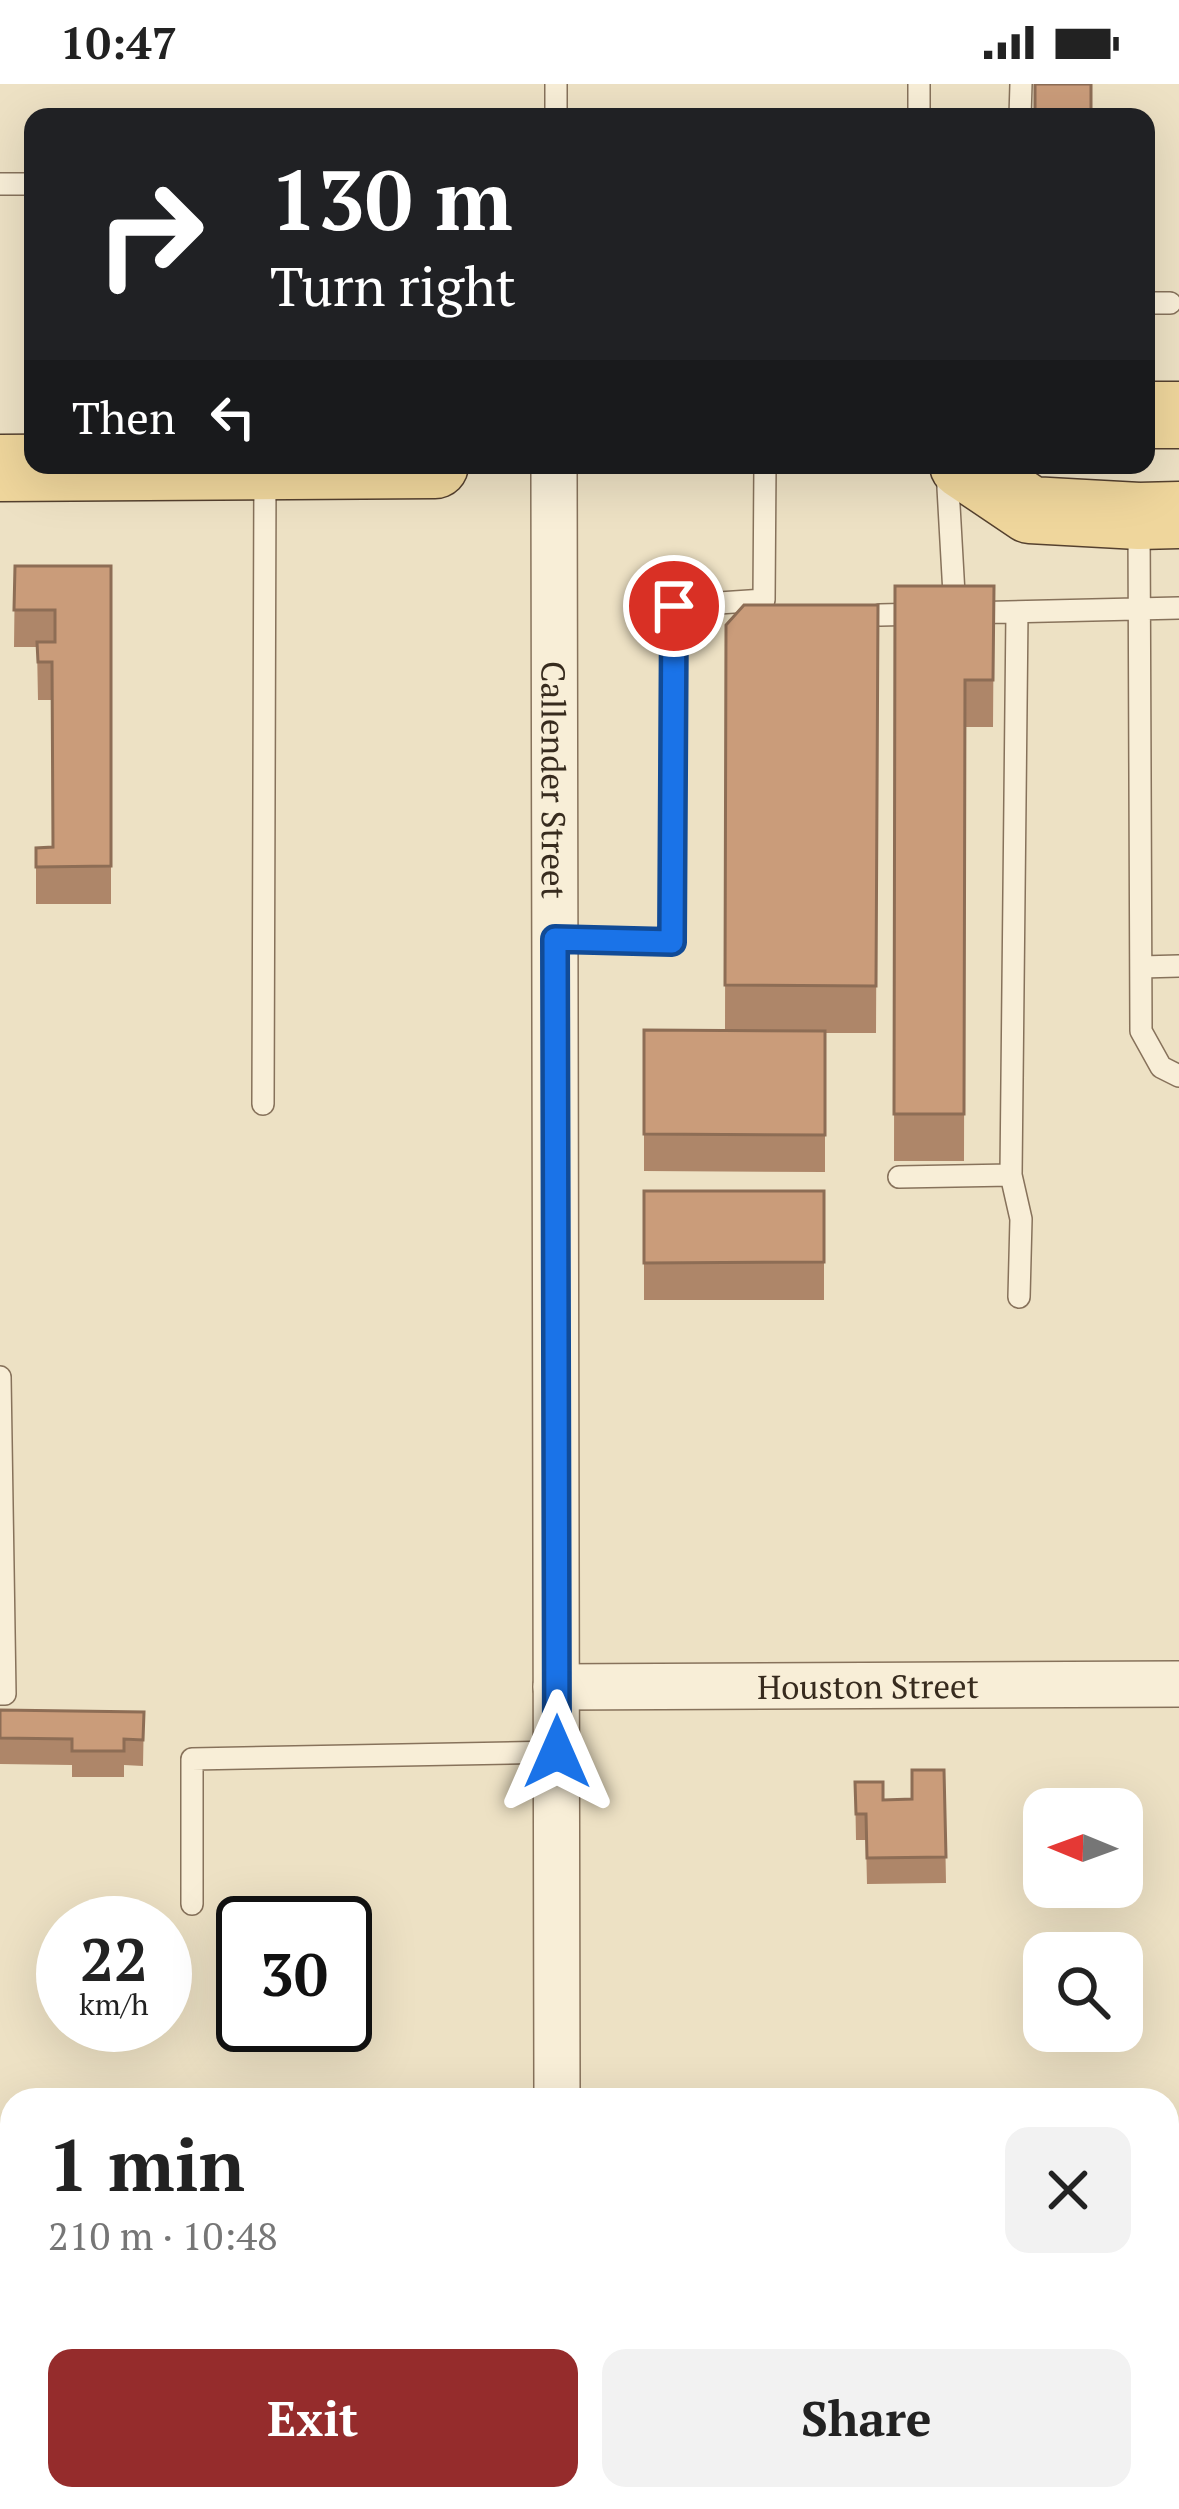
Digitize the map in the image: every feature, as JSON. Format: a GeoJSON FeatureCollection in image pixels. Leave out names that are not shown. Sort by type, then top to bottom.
{"type":"FeatureCollection","features":[{"type":"Feature","properties":{"kind":"main road"},"geometry":{"type":"LineString","coordinates":[[976,474],[1030,510],[1159,516]]}},
{"type":"Feature","properties":{"kind":"street","name":"Callender Street"},"geometry":{"type":"LineString","coordinates":[[554,474],[557,2088]]}},
{"type":"Feature","properties":{"kind":"street","name":"Houston Street"},"geometry":{"type":"LineString","coordinates":[[556,1688],[1179,1684]]}},
{"type":"Feature","properties":{"kind":"lane"},"geometry":{"type":"LineString","coordinates":[[1155,303],[1169,303]]}},
{"type":"Feature","properties":{"kind":"lane"},"geometry":{"type":"LineString","coordinates":[[263,1104],[265,474]]}},
{"type":"Feature","properties":{"kind":"lane"},"geometry":{"type":"LineString","coordinates":[[555,939],[672,942],[674,606],[764,600],[765,474]]}},
{"type":"Feature","properties":{"kind":"lane"},"geometry":{"type":"LineString","coordinates":[[947,474],[955,613]]}},
{"type":"Feature","properties":{"kind":"lane"},"geometry":{"type":"LineString","coordinates":[[1159,516],[1139,608],[1141,1031],[1161,1067],[1179,1076]]}},
{"type":"Feature","properties":{"kind":"lane"},"geometry":{"type":"LineString","coordinates":[[880,615],[1179,608]]}},
{"type":"Feature","properties":{"kind":"lane"},"geometry":{"type":"LineString","coordinates":[[1017,612],[1011,1174],[1021,1219],[1019,1297]]}},
{"type":"Feature","properties":{"kind":"lane"},"geometry":{"type":"LineString","coordinates":[[1141,967],[1179,966]]}},
{"type":"Feature","properties":{"kind":"lane"},"geometry":{"type":"LineString","coordinates":[[898,1177],[1011,1174]]}},
{"type":"Feature","properties":{"kind":"lane"},"geometry":{"type":"LineString","coordinates":[[0,1376],[5,1694],[0,1694]]}},
{"type":"Feature","properties":{"kind":"lane"},"geometry":{"type":"LineString","coordinates":[[192,1896],[192,1759],[557,1752]]}},
{"type":"Feature","properties":{"kind":"building"},"geometry":{"type":"Polygon","coordinates":[[[1035,84],[1091,84],[1091,108],[1035,108],[1035,84]]]}},
{"type":"Feature","properties":{"kind":"building"},"geometry":{"type":"Polygon","coordinates":[[[15,566],[111,566],[111,866],[36,867],[36,848],[53,847],[52,662],[38,662],[37,642],[55,642],[55,610],[14,610],[15,566]]]}},
{"type":"Feature","properties":{"kind":"building"},"geometry":{"type":"Polygon","coordinates":[[[895,586],[994,586],[993,680],[965,680],[964,1114],[894,1114],[895,586]]]}},
{"type":"Feature","properties":{"kind":"building"},"geometry":{"type":"Polygon","coordinates":[[[744,605],[878,605],[876,986],[725,985],[726,625],[744,605]]]}},
{"type":"Feature","properties":{"kind":"building"},"geometry":{"type":"Polygon","coordinates":[[[644,1030],[825,1031],[825,1135],[644,1134],[644,1030]]]}},
{"type":"Feature","properties":{"kind":"building"},"geometry":{"type":"Polygon","coordinates":[[[644,1191],[824,1191],[824,1262],[644,1263],[644,1191]]]}},
{"type":"Feature","properties":{"kind":"building"},"geometry":{"type":"Polygon","coordinates":[[[0,1710],[144,1712],[143,1740],[124,1739],[124,1751],[72,1751],[72,1739],[0,1738],[0,1710]]]}},
{"type":"Feature","properties":{"kind":"building"},"geometry":{"type":"Polygon","coordinates":[[[912,1770],[944,1770],[946,1857],[867,1858],[866,1814],[856,1814],[855,1782],[883,1782],[883,1800],[912,1799],[912,1770]]]}},
{"type":"Feature","properties":{"kind":"route"},"geometry":{"type":"LineString","coordinates":[[557,1752],[555,939],[672,942],[674,606]]}}]}
